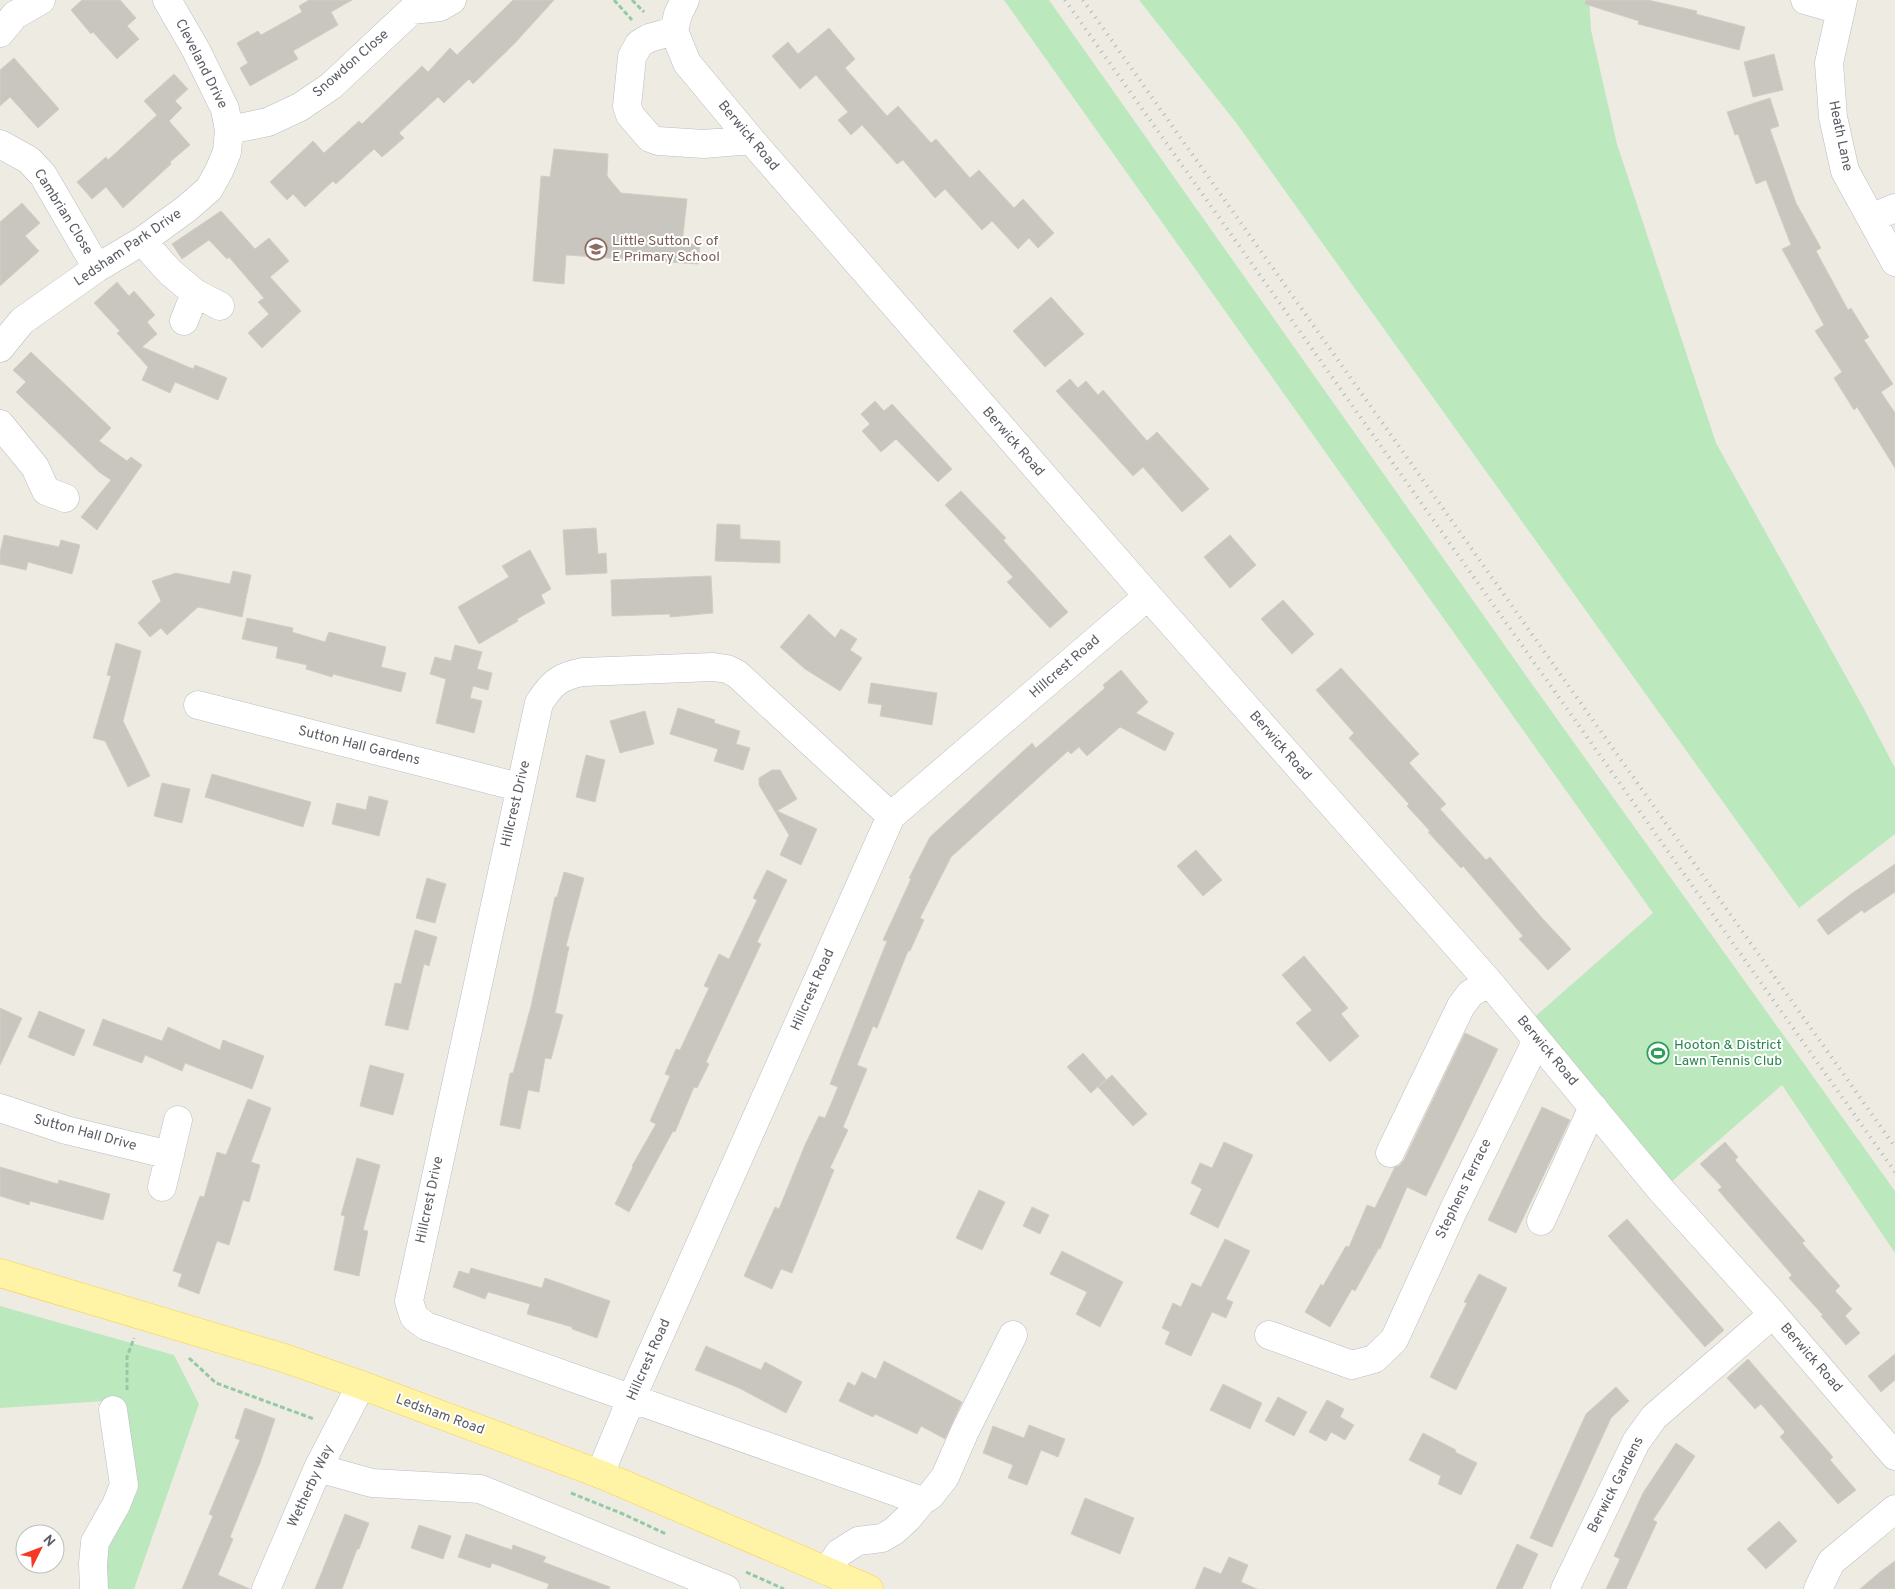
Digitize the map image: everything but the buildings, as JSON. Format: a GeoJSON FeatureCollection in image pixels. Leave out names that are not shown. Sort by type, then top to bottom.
{"type":"FeatureCollection","features":[{"type":"Feature","properties":{"kind":"main road","name":"Ledsham Road"},"geometry":{"type":"LineString","coordinates":[[0,1273],[284,1358],[361,1385],[600,1474],[869,1589]]}},
{"type":"Feature","properties":{"kind":"street"},"geometry":{"type":"LineString","coordinates":[[5,19],[41,0]]}},
{"type":"Feature","properties":{"kind":"street","name":"Cleveland Drive"},"geometry":{"type":"LineString","coordinates":[[167,0],[217,90],[225,109],[229,130]]}},
{"type":"Feature","properties":{"kind":"street"},"geometry":{"type":"LineString","coordinates":[[685,0],[678,14],[674,31],[649,38],[639,44],[632,57],[627,106],[630,115],[650,138],[658,141],[704,144],[751,140]]}},
{"type":"Feature","properties":{"kind":"street"},"geometry":{"type":"LineString","coordinates":[[1805,0],[1842,5]]}},
{"type":"Feature","properties":{"kind":"street","name":"Snowdon Close"},"geometry":{"type":"LineString","coordinates":[[229,130],[268,122],[300,106],[331,86],[413,5],[446,4]]}},
{"type":"Feature","properties":{"kind":"street","name":"Heath Lane"},"geometry":{"type":"LineString","coordinates":[[1842,5],[1829,63],[1833,117],[1845,171],[1883,214],[1895,262]]}},
{"type":"Feature","properties":{"kind":"street","name":"Berwick Road"},"geometry":{"type":"LineString","coordinates":[[674,31],[687,63],[751,140],[1148,596],[1489,982],[1661,1190],[1773,1314],[1895,1456]]}},
{"type":"Feature","properties":{"kind":"street","name":"Ledsham Park Drive"},"geometry":{"type":"LineString","coordinates":[[0,348],[22,321],[97,268],[142,241],[186,209],[209,189],[227,152],[229,130]]}},
{"type":"Feature","properties":{"kind":"street","name":"Cambrian Close"},"geometry":{"type":"LineString","coordinates":[[0,144],[29,160],[43,175],[97,268]]}},
{"type":"Feature","properties":{"kind":"street"},"geometry":{"type":"LineString","coordinates":[[142,241],[170,272],[196,293],[220,306]]}},
{"type":"Feature","properties":{"kind":"street"},"geometry":{"type":"LineString","coordinates":[[184,321],[196,293]]}},
{"type":"Feature","properties":{"kind":"street"},"geometry":{"type":"LineString","coordinates":[[0,424],[36,467],[48,498]]}},
{"type":"Feature","properties":{"kind":"street","name":"Hillcrest Road"},"geometry":{"type":"LineString","coordinates":[[600,1474],[632,1397],[891,816],[1148,596]]}},
{"type":"Feature","properties":{"kind":"street","name":"Hillcrest Drive"},"geometry":{"type":"LineString","coordinates":[[632,1397],[426,1326],[414,1317],[409,1301],[410,1288],[539,703],[546,691],[556,680],[583,672],[727,668],[737,674],[891,816]]}},
{"type":"Feature","properties":{"kind":"street","name":"Sutton Hall Gardens"},"geometry":{"type":"LineString","coordinates":[[198,705],[519,787]]}},
{"type":"Feature","properties":{"kind":"street"},"geometry":{"type":"LineString","coordinates":[[1390,1153],[1462,1006],[1470,994],[1489,982]]}},
{"type":"Feature","properties":{"kind":"street","name":"Stephens Terrace"},"geometry":{"type":"LineString","coordinates":[[1269,1335],[1352,1365],[1374,1359],[1394,1340],[1454,1209],[1537,1040]]}},
{"type":"Feature","properties":{"kind":"street"},"geometry":{"type":"LineString","coordinates":[[1541,1221],[1593,1107]]}},
{"type":"Feature","properties":{"kind":"street","name":"Sutton Hall Drive"},"geometry":{"type":"LineString","coordinates":[[0,1108],[66,1130],[170,1154]]}},
{"type":"Feature","properties":{"kind":"street"},"geometry":{"type":"LineString","coordinates":[[162,1187],[178,1120]]}},
{"type":"Feature","properties":{"kind":"street","name":"Berwick Gardens"},"geometry":{"type":"LineString","coordinates":[[1565,1589],[1636,1442],[1654,1417],[1773,1314]]}},
{"type":"Feature","properties":{"kind":"street"},"geometry":{"type":"LineString","coordinates":[[827,1571],[839,1553],[858,1541],[882,1538],[908,1518],[922,1501],[930,1496],[945,1477],[965,1431],[1013,1335]]}},
{"type":"Feature","properties":{"kind":"street","name":"Wetherby Way"},"geometry":{"type":"LineString","coordinates":[[266,1589],[318,1468],[361,1385]]}},
{"type":"Feature","properties":{"kind":"street"},"geometry":{"type":"LineString","coordinates":[[632,1397],[789,1455],[922,1501]]}},
{"type":"Feature","properties":{"kind":"street"},"geometry":{"type":"LineString","coordinates":[[94,1589],[93,1564],[95,1542],[116,1505],[124,1484],[112,1410]]}},
{"type":"Feature","properties":{"kind":"street"},"geometry":{"type":"LineString","coordinates":[[318,1468],[372,1482],[480,1489],[732,1579]]}},
{"type":"Feature","properties":{"kind":"street"},"geometry":{"type":"LineString","coordinates":[[1818,1589],[1831,1562],[1895,1509]]}},
{"type":"Feature","properties":{"kind":"path"},"geometry":{"type":"LineString","coordinates":[[112,1410],[128,1408],[127,1358],[144,1316]]}},
{"type":"Feature","properties":{"kind":"path"},"geometry":{"type":"LineString","coordinates":[[187,1356],[216,1383],[338,1428]]}},
{"type":"Feature","properties":{"kind":"path"},"geometry":{"type":"LineString","coordinates":[[569,1492],[623,1514],[667,1535]]}},
{"type":"Feature","properties":{"kind":"path"},"geometry":{"type":"LineString","coordinates":[[732,1579],[784,1589]]}},
{"type":"Feature","properties":{"kind":"green space"},"geometry":{"type":"Polygon","coordinates":[[[1004,0],[1049,0],[1532,684],[1895,1191],[1895,1253],[1782,1085],[1670,1183],[1530,1021],[1653,913],[1004,0]]]}},
{"type":"Feature","properties":{"kind":"green space"},"geometry":{"type":"Polygon","coordinates":[[[1139,0],[1589,0],[1591,30],[1617,144],[1716,443],[1895,768],[1895,834],[1799,908],[1237,124],[1139,0]]]}},
{"type":"Feature","properties":{"kind":"green space"},"geometry":{"type":"Polygon","coordinates":[[[0,1306],[174,1355],[199,1404],[134,1589],[106,1589],[105,1555],[138,1490],[120,1400],[0,1408],[0,1306]]]}},
{"type":"Feature","properties":{"kind":"railway"},"geometry":{"type":"LineString","coordinates":[[1065,0],[1895,1172]]}},
{"type":"Feature","properties":{"kind":"railway"},"geometry":{"type":"LineString","coordinates":[[1083,0],[1895,1147]]}},
{"type":"Feature","properties":{"kind":"place","name":"Little Sutton C of E Primary School"},"geometry":{"type":"Point","coordinates":[596,249]}},
{"type":"Feature","properties":{"kind":"place","name":"Hooton & District Lawn Tennis Club"},"geometry":{"type":"Point","coordinates":[1658,1053]}}]}
